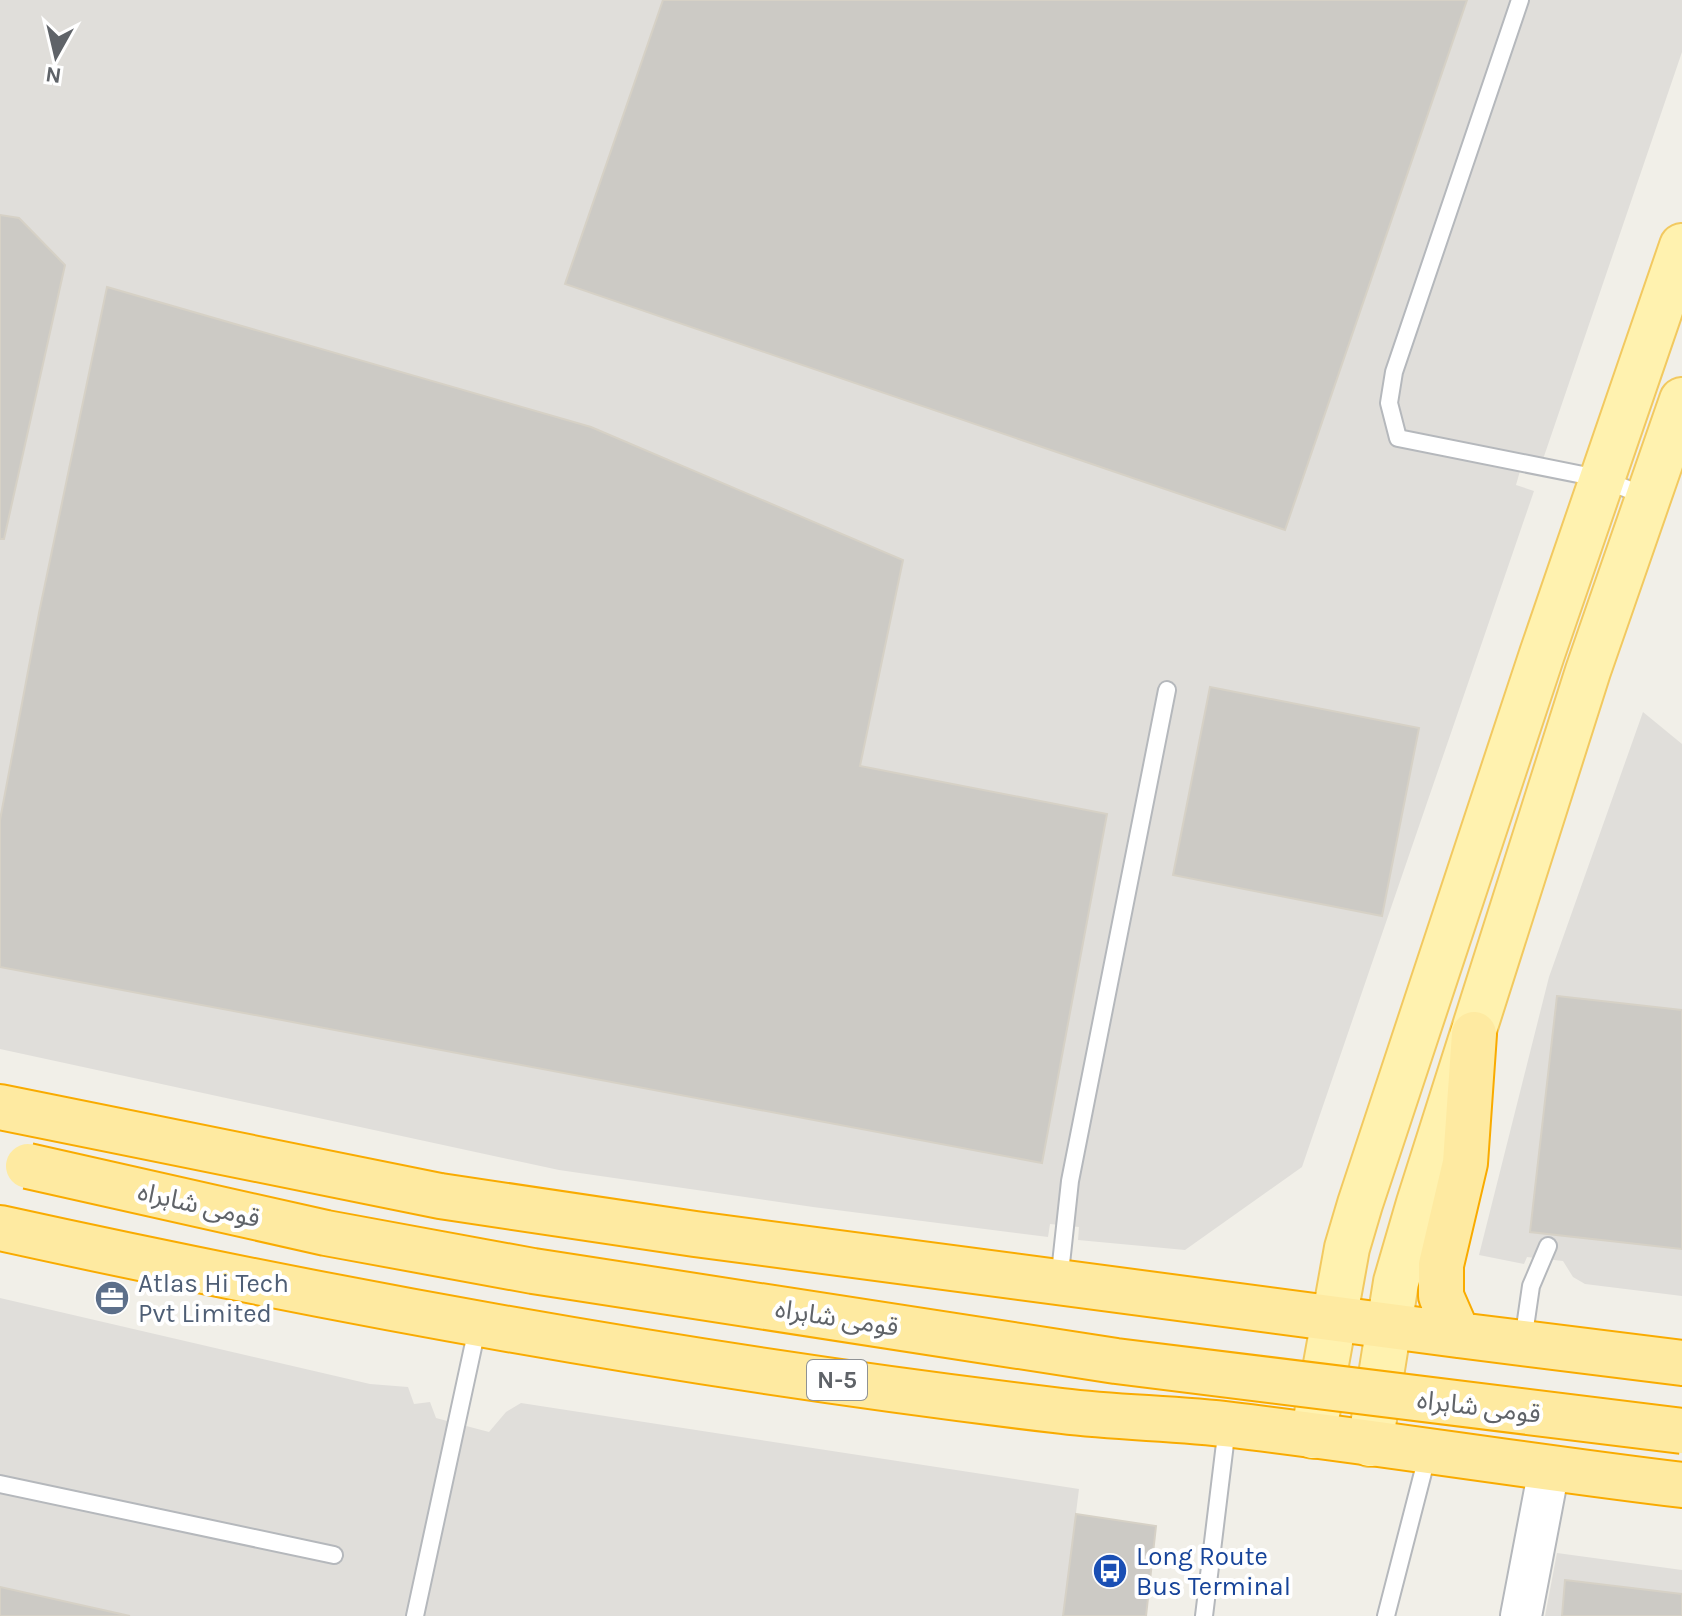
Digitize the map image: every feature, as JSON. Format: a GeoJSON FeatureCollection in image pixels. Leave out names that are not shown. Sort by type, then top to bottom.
{"type":"FeatureCollection","features":[{"type":"Feature","properties":{"kind":"highway"},"geometry":{"type":"LineString","coordinates":[[1458,1335],[1441,1296],[1441,1265],[1465,1163],[1474,1034]]}},
{"type":"Feature","properties":{"kind":"highway"},"geometry":{"type":"LineString","coordinates":[[0,1107],[440,1196],[1059,1283],[1682,1363]]}},
{"type":"Feature","properties":{"kind":"highway","name":"قومی شاہراہ"},"geometry":{"type":"LineString","coordinates":[[14,1163],[326,1233],[533,1271],[1116,1361],[1682,1431]]}},
{"type":"Feature","properties":{"kind":"highway","name":"قومی شاہراہ"},"geometry":{"type":"LineString","coordinates":[[0,1228],[478,1323],[788,1373],[1065,1412],[1227,1424],[1682,1485]]}},
{"type":"Feature","properties":{"kind":"main road"},"geometry":{"type":"LineString","coordinates":[[1313,1436],[1347,1248],[1364,1189],[1682,246]]}},
{"type":"Feature","properties":{"kind":"main road"},"geometry":{"type":"LineString","coordinates":[[1370,1444],[1403,1255],[1588,671],[1682,400]]}},
{"type":"Feature","properties":{"kind":"street"},"geometry":{"type":"LineString","coordinates":[[1521,1616],[1549,1469]]}},
{"type":"Feature","properties":{"kind":"lane"},"geometry":{"type":"LineString","coordinates":[[1520,0],[1394,372],[1389,403],[1398,438],[1603,479],[1648,498]]}},
{"type":"Feature","properties":{"kind":"lane"},"geometry":{"type":"LineString","coordinates":[[1059,1283],[1070,1181],[1167,690]]}},
{"type":"Feature","properties":{"kind":"lane"},"geometry":{"type":"LineString","coordinates":[[1523,1343],[1531,1286],[1548,1246]]}},
{"type":"Feature","properties":{"kind":"lane"},"geometry":{"type":"LineString","coordinates":[[415,1616],[478,1323]]}},
{"type":"Feature","properties":{"kind":"lane"},"geometry":{"type":"LineString","coordinates":[[1204,1616],[1227,1424]]}},
{"type":"Feature","properties":{"kind":"lane"},"geometry":{"type":"LineString","coordinates":[[1386,1616],[1429,1452]]}},
{"type":"Feature","properties":{"kind":"lane"},"geometry":{"type":"LineString","coordinates":[[0,1484],[334,1555]]}},
{"type":"Feature","properties":{"kind":"shaded area"},"geometry":{"type":"Polygon","coordinates":[[[0,0],[1682,0],[1682,52],[1539,471],[1522,464],[1516,485],[1534,491],[1302,1167],[1185,1250],[1078,1240],[1079,1227],[1050,1224],[1048,1237],[559,1170],[0,1049],[0,0]]]}},
{"type":"Feature","properties":{"kind":"shaded area"},"geometry":{"type":"Polygon","coordinates":[[[1643,712],[1682,744],[1682,1296],[1585,1284],[1573,1277],[1563,1261],[1527,1257],[1524,1264],[1479,1255],[1549,977],[1643,712]]]}},
{"type":"Feature","properties":{"kind":"shaded area"},"geometry":{"type":"Polygon","coordinates":[[[0,1298],[370,1384],[408,1387],[414,1404],[430,1402],[436,1418],[489,1432],[506,1412],[521,1403],[1079,1489],[1063,1616],[0,1616],[0,1298]]]}},
{"type":"Feature","properties":{"kind":"shaded area"},"geometry":{"type":"Polygon","coordinates":[[[1557,1553],[1682,1570],[1682,1616],[1545,1616],[1557,1553]]]}},
{"type":"Feature","properties":{"kind":"building"},"geometry":{"type":"Polygon","coordinates":[[[663,0],[1467,0],[1285,530],[565,284],[663,0]]]}},
{"type":"Feature","properties":{"kind":"building"},"geometry":{"type":"Polygon","coordinates":[[[0,215],[19,218],[65,265],[4,539],[0,539],[0,215]]]}},
{"type":"Feature","properties":{"kind":"building"},"geometry":{"type":"Polygon","coordinates":[[[107,287],[591,427],[903,560],[860,766],[1107,814],[1042,1163],[0,967],[0,820],[39,613],[107,287]]]}},
{"type":"Feature","properties":{"kind":"building"},"geometry":{"type":"Polygon","coordinates":[[[1210,687],[1419,728],[1382,916],[1173,875],[1210,687]]]}},
{"type":"Feature","properties":{"kind":"building"},"geometry":{"type":"Polygon","coordinates":[[[1557,996],[1682,1010],[1682,1249],[1530,1232],[1557,996]]]}},
{"type":"Feature","properties":{"kind":"building","name":"Long Route Bus Terminal"},"geometry":{"type":"Polygon","coordinates":[[[1076,1514],[1156,1526],[1146,1616],[1063,1616],[1076,1514]]]}},
{"type":"Feature","properties":{"kind":"building"},"geometry":{"type":"Polygon","coordinates":[[[1565,1580],[1682,1594],[1682,1616],[1562,1616],[1565,1580]]]}},
{"type":"Feature","properties":{"kind":"building"},"geometry":{"type":"Polygon","coordinates":[[[0,1587],[130,1616],[0,1616],[0,1587]]]}},
{"type":"Feature","properties":{"kind":"place","name":"Atlas Hi Tech Pvt Limited"},"geometry":{"type":"Point","coordinates":[112,1298]}},
{"type":"Feature","properties":{"kind":"place","name":"Long Route Bus Terminal"},"geometry":{"type":"Point","coordinates":[1110,1571]}}]}
